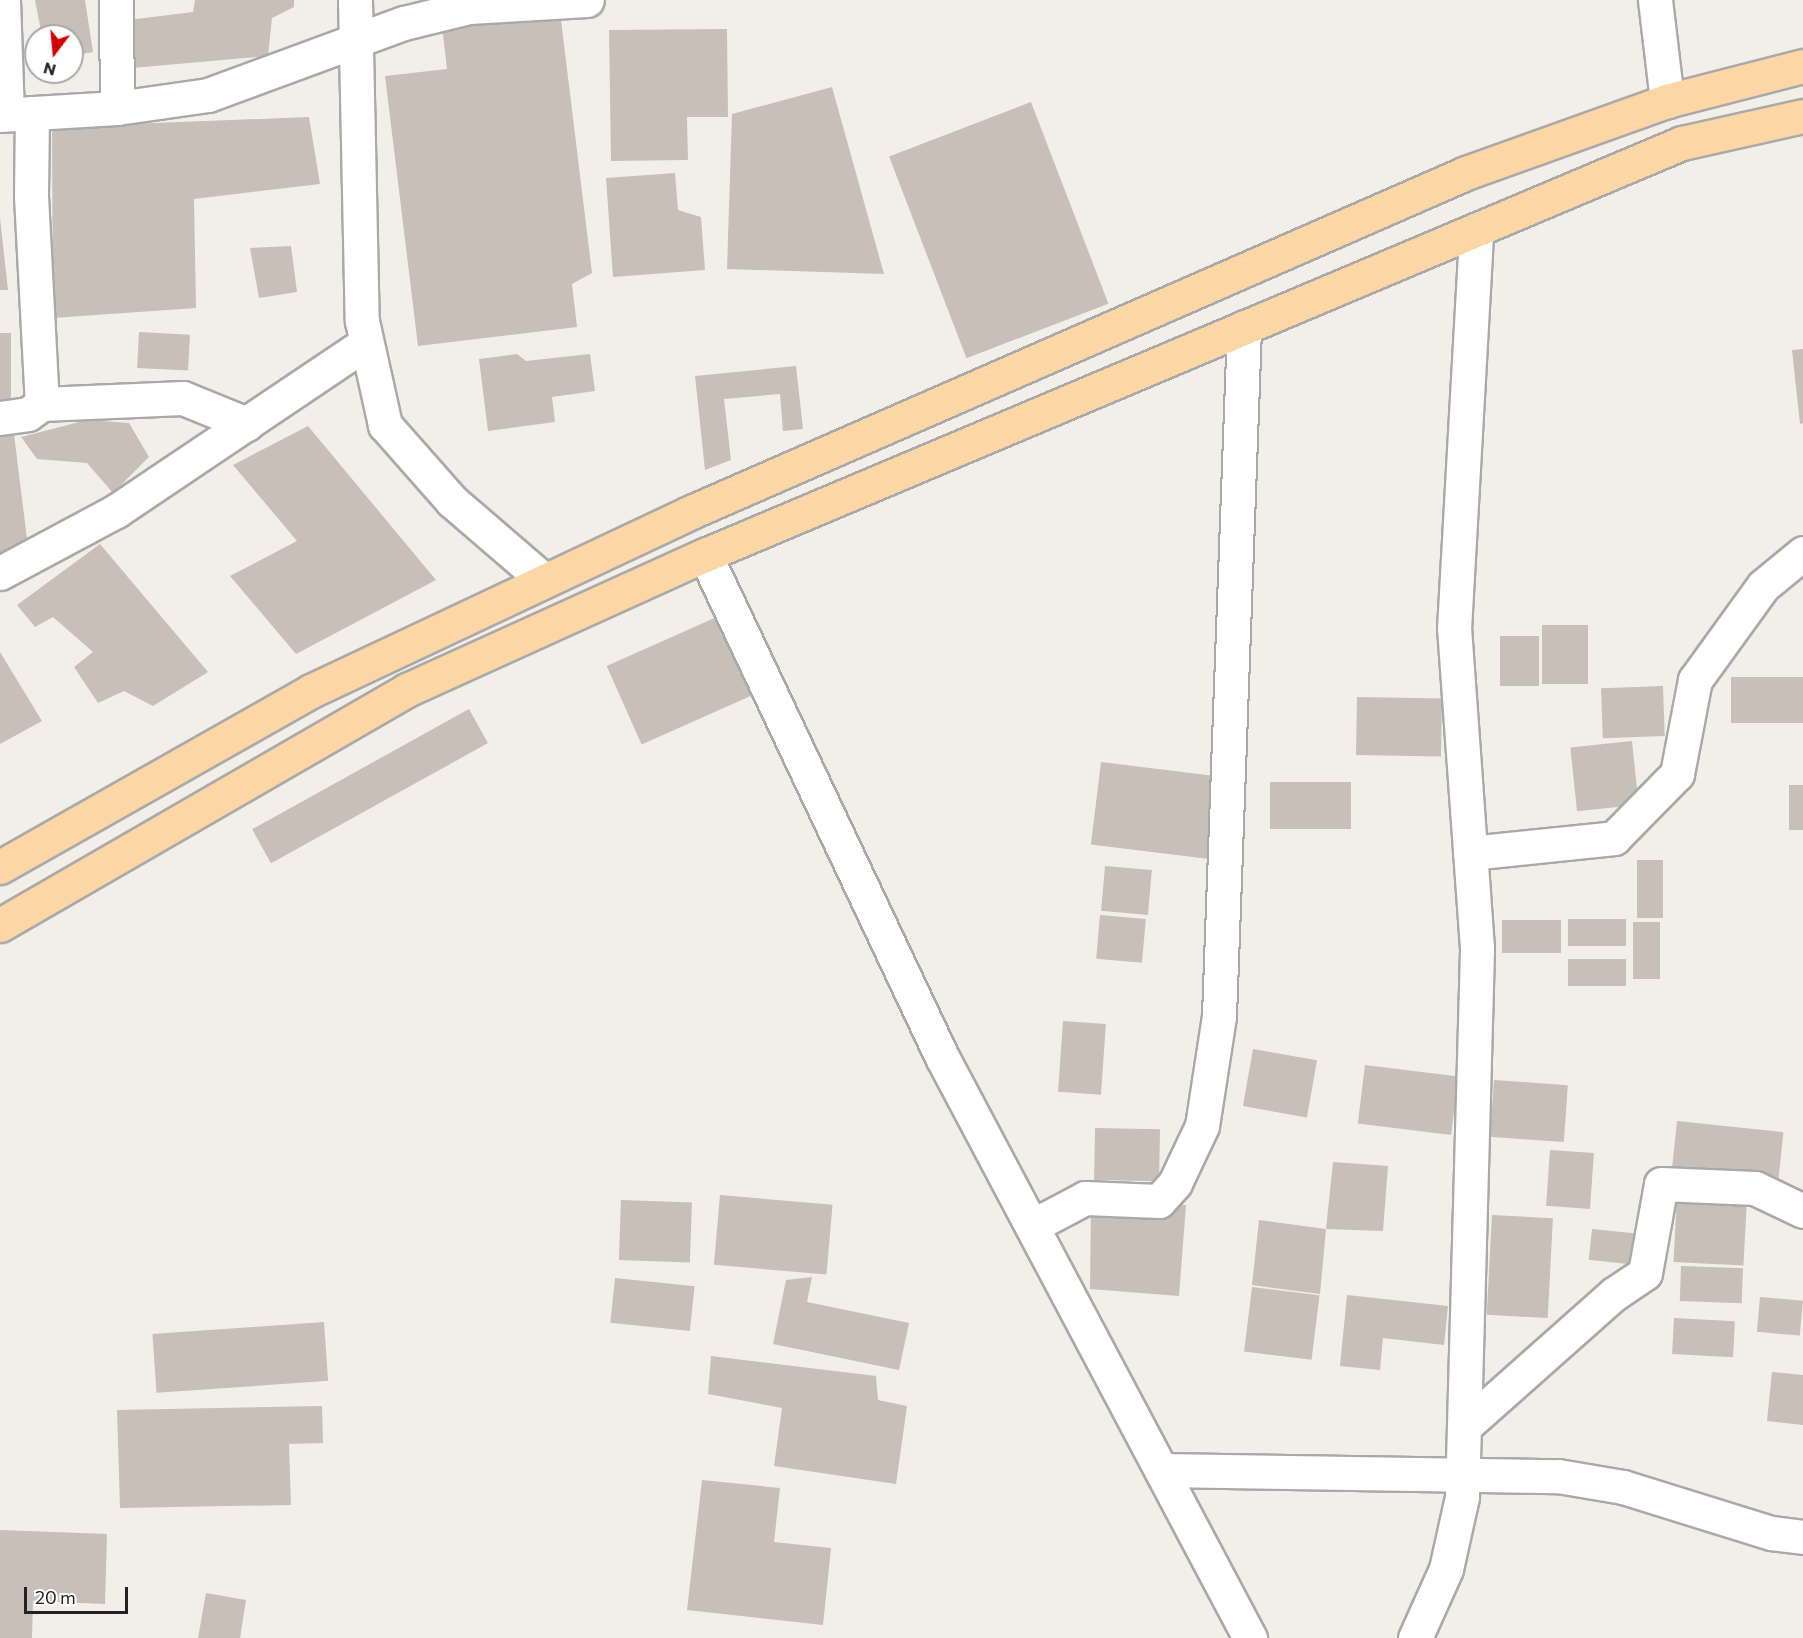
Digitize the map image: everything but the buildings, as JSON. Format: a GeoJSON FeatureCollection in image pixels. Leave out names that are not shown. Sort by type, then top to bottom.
{"type":"FeatureCollection","features":[{"type":"Feature","properties":{"kind":"main road"},"geometry":{"type":"LineString","coordinates":[[0,867],[310,691],[544,580],[926,408],[1214,286],[1466,173],[1667,101],[1803,66]]}},
{"type":"Feature","properties":{"kind":"main road"},"geometry":{"type":"LineString","coordinates":[[0,925],[407,690],[705,555],[1682,143],[1803,116]]}},
{"type":"Feature","properties":{"kind":"street"},"geometry":{"type":"LineString","coordinates":[[3,0],[13,114],[31,196],[42,404]]}},
{"type":"Feature","properties":{"kind":"street"},"geometry":{"type":"LineString","coordinates":[[116,0],[117,108]]}},
{"type":"Feature","properties":{"kind":"street"},"geometry":{"type":"LineString","coordinates":[[355,0],[362,321],[385,425],[452,501],[544,580]]}},
{"type":"Feature","properties":{"kind":"street"},"geometry":{"type":"LineString","coordinates":[[13,114],[117,108],[208,95],[357,37],[469,7],[587,0]]}},
{"type":"Feature","properties":{"kind":"street"},"geometry":{"type":"LineString","coordinates":[[1655,0],[1667,101]]}},
{"type":"Feature","properties":{"kind":"street"},"geometry":{"type":"LineString","coordinates":[[1415,1638],[1446,1569],[1462,1497],[1463,1476],[1478,948],[1454,629],[1476,230]]}},
{"type":"Feature","properties":{"kind":"street"},"geometry":{"type":"LineString","coordinates":[[1032,1226],[1085,1198],[1160,1201],[1175,1183],[1202,1126],[1219,1016],[1244,327]]}},
{"type":"Feature","properties":{"kind":"street"},"geometry":{"type":"LineString","coordinates":[[0,573],[116,511],[366,343]]}},
{"type":"Feature","properties":{"kind":"street"},"geometry":{"type":"LineString","coordinates":[[0,418],[28,414],[42,404],[183,398],[247,424]]}},
{"type":"Feature","properties":{"kind":"street"},"geometry":{"type":"LineString","coordinates":[[1470,853],[1614,838],[1677,774],[1695,680],[1763,586],[1803,553]]}},
{"type":"Feature","properties":{"kind":"street"},"geometry":{"type":"LineString","coordinates":[[705,555],[942,1057],[1250,1638]]}},
{"type":"Feature","properties":{"kind":"street"},"geometry":{"type":"LineString","coordinates":[[1464,1427],[1614,1294],[1644,1273],[1660,1184],[1755,1188],[1803,1211]]}},
{"type":"Feature","properties":{"kind":"street"},"geometry":{"type":"LineString","coordinates":[[1161,1470],[1558,1476],[1623,1487],[1771,1533],[1803,1537]]}}]}
